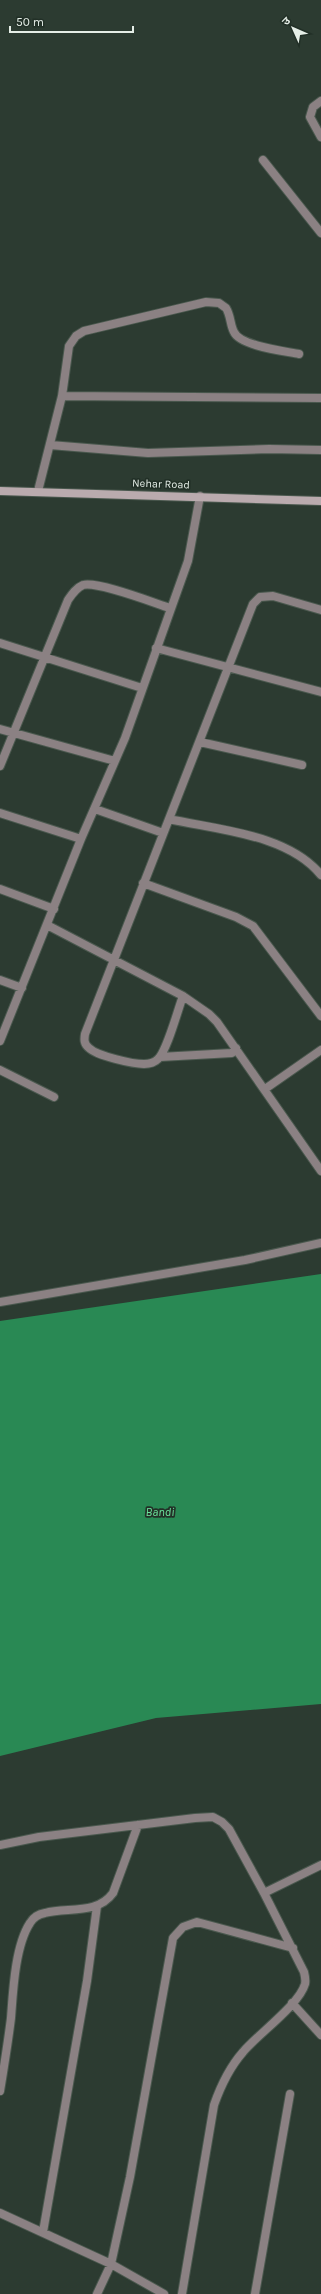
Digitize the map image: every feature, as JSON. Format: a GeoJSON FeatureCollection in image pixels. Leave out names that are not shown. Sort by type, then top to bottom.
{"type":"FeatureCollection","features":[{"type":"Feature","properties":{"kind":"street"},"geometry":{"type":"LineString","coordinates":[[321,101],[313,107],[310,117],[321,137]]}},
{"type":"Feature","properties":{"kind":"street"},"geometry":{"type":"LineString","coordinates":[[263,160],[321,233]]}},
{"type":"Feature","properties":{"kind":"street"},"geometry":{"type":"LineString","coordinates":[[38,491],[62,396],[69,346],[76,336],[97,326],[206,302],[219,303],[226,308],[234,333],[244,341],[299,354]]}},
{"type":"Feature","properties":{"kind":"street"},"geometry":{"type":"LineString","coordinates":[[62,396],[321,398]]}},
{"type":"Feature","properties":{"kind":"street"},"geometry":{"type":"LineString","coordinates":[[50,446],[148,453],[269,449],[321,450]]}},
{"type":"Feature","properties":{"kind":"street","name":"Nehar Road"},"geometry":{"type":"LineString","coordinates":[[0,491],[200,496],[321,501]]}},
{"type":"Feature","properties":{"kind":"street"},"geometry":{"type":"LineString","coordinates":[[0,1041],[81,839],[115,761],[142,688],[192,549],[200,496]]}},
{"type":"Feature","properties":{"kind":"street"},"geometry":{"type":"LineString","coordinates":[[0,766],[44,656],[72,593],[83,585],[102,586],[170,608]]}},
{"type":"Feature","properties":{"kind":"street"},"geometry":{"type":"LineString","coordinates":[[236,1048],[232,1053],[160,1057],[146,1064],[133,1063],[93,1051],[87,1047],[84,1040],[113,959],[252,608],[260,597],[273,596],[321,610]]}},
{"type":"Feature","properties":{"kind":"street"},"geometry":{"type":"LineString","coordinates":[[0,642],[142,688]]}},
{"type":"Feature","properties":{"kind":"street"},"geometry":{"type":"LineString","coordinates":[[156,648],[321,692]]}},
{"type":"Feature","properties":{"kind":"street"},"geometry":{"type":"LineString","coordinates":[[0,729],[115,761]]}},
{"type":"Feature","properties":{"kind":"street"},"geometry":{"type":"LineString","coordinates":[[200,742],[302,765]]}},
{"type":"Feature","properties":{"kind":"street"},"geometry":{"type":"LineString","coordinates":[[95,809],[163,833]]}},
{"type":"Feature","properties":{"kind":"street"},"geometry":{"type":"LineString","coordinates":[[0,813],[81,839]]}},
{"type":"Feature","properties":{"kind":"street"},"geometry":{"type":"LineString","coordinates":[[169,819],[268,840],[302,856],[321,875]]}},
{"type":"Feature","properties":{"kind":"street"},"geometry":{"type":"LineString","coordinates":[[143,883],[236,917],[253,926],[321,1016]]}},
{"type":"Feature","properties":{"kind":"street"},"geometry":{"type":"LineString","coordinates":[[0,889],[54,909]]}},
{"type":"Feature","properties":{"kind":"street"},"geometry":{"type":"LineString","coordinates":[[47,925],[183,996],[209,1014],[236,1048],[321,1171]]}},
{"type":"Feature","properties":{"kind":"street"},"geometry":{"type":"LineString","coordinates":[[0,980],[22,988]]}},
{"type":"Feature","properties":{"kind":"street"},"geometry":{"type":"LineString","coordinates":[[160,1057],[183,996]]}},
{"type":"Feature","properties":{"kind":"street"},"geometry":{"type":"LineString","coordinates":[[264,1089],[321,1050]]}},
{"type":"Feature","properties":{"kind":"street"},"geometry":{"type":"LineString","coordinates":[[0,1070],[54,1097]]}},
{"type":"Feature","properties":{"kind":"street"},"geometry":{"type":"LineString","coordinates":[[0,1302],[245,1260],[321,1243]]}},
{"type":"Feature","properties":{"kind":"street"},"geometry":{"type":"LineString","coordinates":[[0,1845],[39,1837],[138,1825],[208,1817],[219,1819],[229,1829],[293,1948],[305,1979],[302,1990],[292,2003],[244,2051],[232,2066],[214,2105],[182,2294]]}},
{"type":"Feature","properties":{"kind":"street"},"geometry":{"type":"LineString","coordinates":[[0,2091],[11,2019],[12,1987],[22,1946],[30,1922],[44,1913],[97,1906],[108,1900],[113,1893],[138,1825]]}},
{"type":"Feature","properties":{"kind":"street"},"geometry":{"type":"LineString","coordinates":[[264,1893],[321,1865]]}},
{"type":"Feature","properties":{"kind":"street"},"geometry":{"type":"LineString","coordinates":[[43,2232],[87,1981],[97,1906]]}},
{"type":"Feature","properties":{"kind":"street"},"geometry":{"type":"LineString","coordinates":[[97,2294],[111,2264],[130,2177],[173,1938],[183,1927],[197,1922],[293,1948]]}},
{"type":"Feature","properties":{"kind":"street"},"geometry":{"type":"LineString","coordinates":[[292,2003],[321,2035]]}},
{"type":"Feature","properties":{"kind":"street"},"geometry":{"type":"LineString","coordinates":[[255,2294],[290,2094]]}},
{"type":"Feature","properties":{"kind":"street"},"geometry":{"type":"LineString","coordinates":[[0,2213],[111,2264],[164,2294]]}},
{"type":"Feature","properties":{"kind":"water","name":"Bandi"},"geometry":{"type":"Polygon","coordinates":[[[321,1274],[321,1704],[156,1718],[0,1756],[0,1321],[321,1274]]]}}]}
